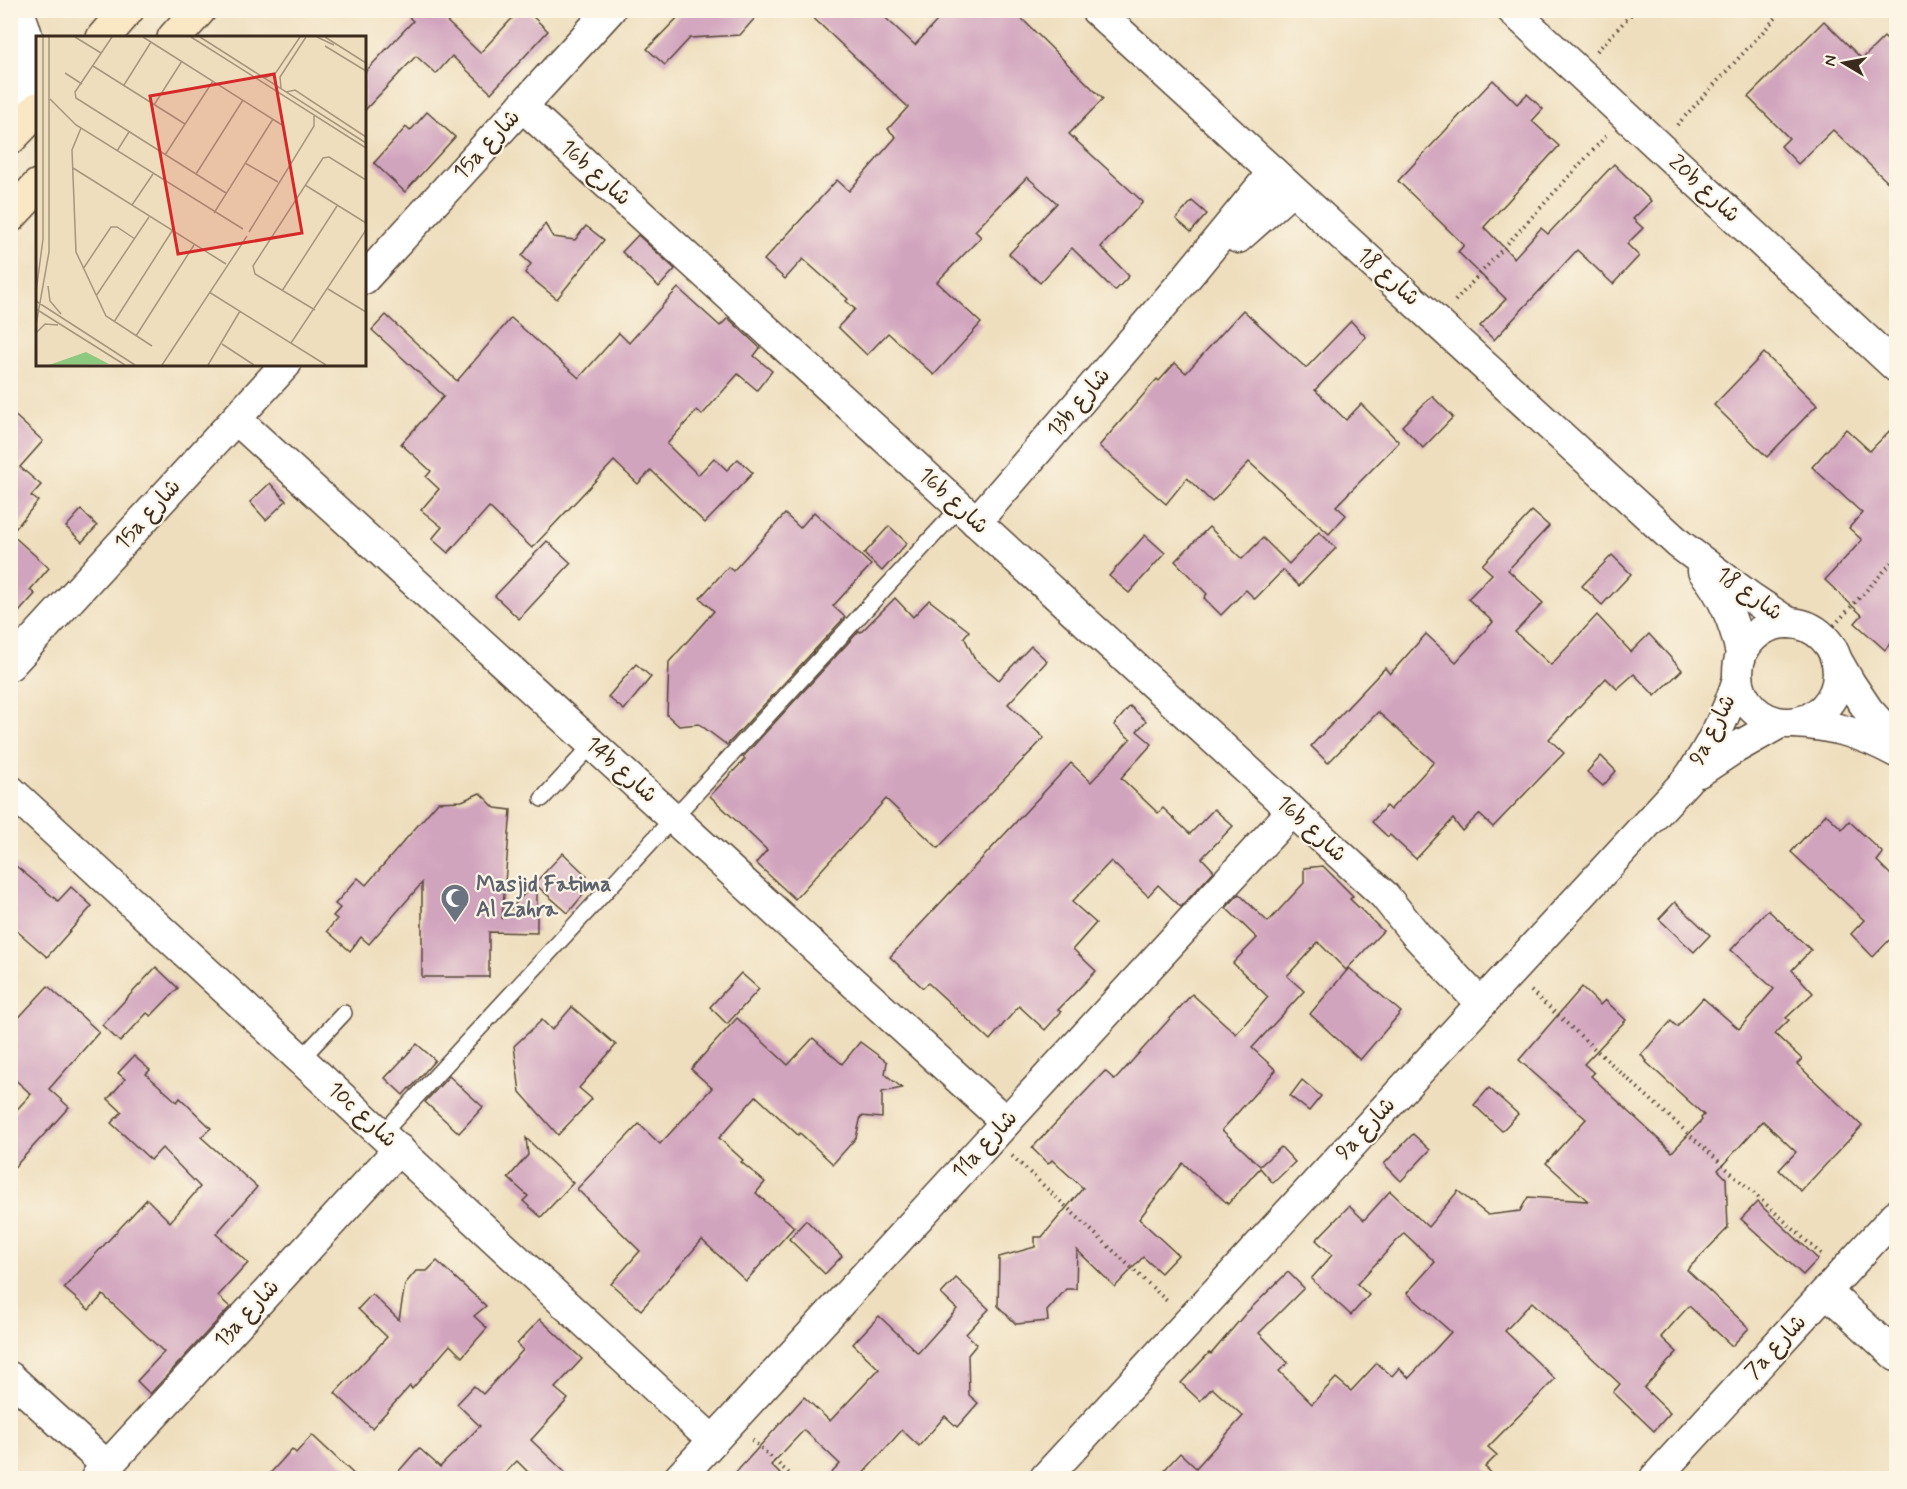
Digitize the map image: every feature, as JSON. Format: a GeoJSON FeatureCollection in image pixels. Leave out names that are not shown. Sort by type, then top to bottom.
{"type":"FeatureCollection","features":[{"type":"Feature","properties":{"kind":"street"},"geometry":{"type":"LineString","coordinates":[[12,136],[26,110],[32,84],[33,57],[27,31],[18,10]]}},
{"type":"Feature","properties":{"kind":"street"},"geometry":{"type":"LineString","coordinates":[[105,36],[127,10]]}},
{"type":"Feature","properties":{"kind":"street"},"geometry":{"type":"LineString","coordinates":[[176,36],[199,10]]}},
{"type":"Feature","properties":{"kind":"street","name":"15a شارع"},"geometry":{"type":"LineString","coordinates":[[366,277],[610,10]]}},
{"type":"Feature","properties":{"kind":"street","name":"شارع 18"},"geometry":{"type":"LineString","coordinates":[[1096,10],[1679,544],[1789,623]]}},
{"type":"Feature","properties":{"kind":"street","name":"20b شارع"},"geometry":{"type":"LineString","coordinates":[[1512,10],[1896,367]]}},
{"type":"Feature","properties":{"kind":"street","name":"16b شارع"},"geometry":{"type":"LineString","coordinates":[[522,106],[1384,896],[1428,926],[1496,987]]}},
{"type":"Feature","properties":{"kind":"street"},"geometry":{"type":"LineString","coordinates":[[12,136],[36,111]]}},
{"type":"Feature","properties":{"kind":"street","name":"13b شارع"},"geometry":{"type":"LineString","coordinates":[[968,515],[1182,283],[1223,251],[1282,181]]}},
{"type":"Feature","properties":{"kind":"street"},"geometry":{"type":"LineString","coordinates":[[10,216],[36,188]]}},
{"type":"Feature","properties":{"kind":"street","name":"15a شارع"},"geometry":{"type":"LineString","coordinates":[[10,665],[284,366]]}},
{"type":"Feature","properties":{"kind":"street","name":"14b شارع"},"geometry":{"type":"LineString","coordinates":[[236,419],[673,818],[999,1130]]}},
{"type":"Feature","properties":{"kind":"street","name":"شارع 18"},"geometry":{"type":"LineString","coordinates":[[1679,544],[1720,594],[1737,633],[1740,667]]}},
{"type":"Feature","properties":{"kind":"street"},"geometry":{"type":"LineString","coordinates":[[1896,741],[1868,710],[1829,646],[1807,627],[1789,623],[1774,625],[1760,631],[1749,641],[1740,667],[1742,695],[1751,708],[1764,718],[1787,723],[1823,724],[1849,730],[1875,740],[1896,752]]}},
{"type":"Feature","properties":{"kind":"street"},"geometry":{"type":"LineString","coordinates":[[1787,723],[1816,715],[1831,698],[1837,684],[1838,669],[1829,646]]}},
{"type":"Feature","properties":{"kind":"street","name":"9a شارع"},"geometry":{"type":"LineString","coordinates":[[1045,1479],[1687,780],[1717,733],[1740,667]]}},
{"type":"Feature","properties":{"kind":"street","name":"9a شارع"},"geometry":{"type":"LineString","coordinates":[[1687,780],[1732,750],[1787,723]]}},
{"type":"Feature","properties":{"kind":"street","name":"10c شارع"},"geometry":{"type":"LineString","coordinates":[[10,790],[391,1142],[722,1431]]}},
{"type":"Feature","properties":{"kind":"street","name":"11a شارع"},"geometry":{"type":"LineString","coordinates":[[679,1479],[1292,811]]}},
{"type":"Feature","properties":{"kind":"street","name":"13a شارع"},"geometry":{"type":"LineString","coordinates":[[102,1473],[391,1142]]}},
{"type":"Feature","properties":{"kind":"street","name":"7a شارع"},"geometry":{"type":"LineString","coordinates":[[1655,1479],[1896,1215]]}},
{"type":"Feature","properties":{"kind":"street"},"geometry":{"type":"LineString","coordinates":[[1835,1283],[1896,1356]]}},
{"type":"Feature","properties":{"kind":"street"},"geometry":{"type":"LineString","coordinates":[[10,1377],[102,1473]]}},
{"type":"Feature","properties":{"kind":"lane"},"geometry":{"type":"LineString","coordinates":[[391,1142],[673,818],[968,515]]}},
{"type":"Feature","properties":{"kind":"lane"},"geometry":{"type":"LineString","coordinates":[[542,799],[593,744]]}},
{"type":"Feature","properties":{"kind":"lane"},"geometry":{"type":"LineString","coordinates":[[301,1059],[344,1013]]}},
{"type":"Feature","properties":{"kind":"path"},"geometry":{"type":"LineString","coordinates":[[1577,71],[1635,10]]}},
{"type":"Feature","properties":{"kind":"path"},"geometry":{"type":"LineString","coordinates":[[1706,10],[1725,14],[1728,10]]}},
{"type":"Feature","properties":{"kind":"path"},"geometry":{"type":"LineString","coordinates":[[1658,146],[1783,10]]}},
{"type":"Feature","properties":{"kind":"path"},"geometry":{"type":"LineString","coordinates":[[1436,321],[1625,116]]}},
{"type":"Feature","properties":{"kind":"path"},"geometry":{"type":"LineString","coordinates":[[1829,646],[1896,558]]}},
{"type":"Feature","properties":{"kind":"path"},"geometry":{"type":"LineString","coordinates":[[1496,987],[1835,1283]]}},
{"type":"Feature","properties":{"kind":"path"},"geometry":{"type":"LineString","coordinates":[[999,1130],[1189,1322]]}},
{"type":"Feature","properties":{"kind":"path"},"geometry":{"type":"LineString","coordinates":[[722,1431],[794,1479]]}},
{"type":"Feature","properties":{"kind":"building"},"geometry":{"type":"Polygon","coordinates":[[[401,10],[435,10],[480,53],[520,10],[526,10],[548,31],[491,93],[452,56],[436,74],[416,56],[366,109],[366,71],[413,21],[401,10]]]}},
{"type":"Feature","properties":{"kind":"building"},"geometry":{"type":"Polygon","coordinates":[[[685,10],[762,10],[740,35],[690,38],[665,65],[647,49],[685,10]]]}},
{"type":"Feature","properties":{"kind":"building"},"geometry":{"type":"Polygon","coordinates":[[[805,10],[877,10],[915,45],[947,10],[1013,10],[1103,99],[1069,134],[1143,202],[1101,247],[1129,276],[1115,291],[1072,248],[1040,283],[1009,254],[1057,203],[1027,177],[975,231],[981,237],[937,282],[981,323],[934,375],[888,333],[867,355],[838,327],[855,309],[846,301],[848,299],[803,259],[785,279],[764,260],[837,180],[849,191],[896,137],[888,129],[908,107],[805,10]]]}},
{"type":"Feature","properties":{"kind":"building"},"geometry":{"type":"Polygon","coordinates":[[[1824,21],[1862,59],[1884,37],[1896,49],[1896,190],[1833,130],[1798,164],[1781,146],[1789,138],[1748,97],[1824,21]]]}},
{"type":"Feature","properties":{"kind":"building"},"geometry":{"type":"Polygon","coordinates":[[[1493,80],[1517,104],[1527,94],[1543,109],[1532,121],[1559,146],[1484,227],[1514,258],[1541,228],[1548,234],[1614,164],[1651,201],[1633,219],[1643,228],[1627,244],[1639,256],[1613,284],[1577,250],[1494,340],[1480,326],[1506,299],[1458,252],[1464,245],[1398,181],[1493,80]]]}},
{"type":"Feature","properties":{"kind":"building"},"geometry":{"type":"Polygon","coordinates":[[[427,112],[455,137],[405,192],[374,163],[406,127],[410,131],[427,112]]]}},
{"type":"Feature","properties":{"kind":"building"},"geometry":{"type":"Polygon","coordinates":[[[1192,201],[1207,214],[1191,232],[1176,219],[1192,201]]]}},
{"type":"Feature","properties":{"kind":"building"},"geometry":{"type":"Polygon","coordinates":[[[545,224],[553,237],[575,240],[586,226],[604,240],[557,299],[525,273],[531,264],[522,256],[545,224]]]}},
{"type":"Feature","properties":{"kind":"building"},"geometry":{"type":"Polygon","coordinates":[[[638,235],[675,269],[659,287],[622,252],[638,235]]]}},
{"type":"Feature","properties":{"kind":"building"},"geometry":{"type":"Polygon","coordinates":[[[678,288],[720,326],[728,318],[760,348],[754,356],[772,371],[757,390],[738,374],[702,415],[697,410],[667,444],[698,475],[714,458],[727,470],[738,459],[753,473],[705,523],[651,470],[638,484],[614,461],[532,548],[489,507],[448,553],[432,539],[442,527],[421,510],[439,489],[426,477],[431,471],[401,444],[444,396],[372,330],[386,315],[457,381],[511,318],[579,378],[619,333],[629,343],[678,288]]]}},
{"type":"Feature","properties":{"kind":"building"},"geometry":{"type":"Polygon","coordinates":[[[1243,310],[1306,368],[1351,321],[1366,337],[1315,390],[1346,420],[1361,404],[1399,442],[1336,506],[1346,515],[1329,534],[1249,462],[1212,502],[1187,478],[1166,504],[1099,446],[1157,379],[1159,381],[1175,363],[1186,373],[1243,310]]]}},
{"type":"Feature","properties":{"kind":"building"},"geometry":{"type":"Polygon","coordinates":[[[1764,353],[1817,405],[1767,457],[1714,405],[1764,353]]]}},
{"type":"Feature","properties":{"kind":"building"},"geometry":{"type":"Polygon","coordinates":[[[1432,396],[1453,417],[1423,448],[1402,426],[1432,396]]]}},
{"type":"Feature","properties":{"kind":"building"},"geometry":{"type":"Polygon","coordinates":[[[10,411],[43,441],[20,467],[41,485],[31,496],[38,501],[11,534],[49,568],[30,590],[35,594],[10,622],[10,411]]]}},
{"type":"Feature","properties":{"kind":"building"},"geometry":{"type":"Polygon","coordinates":[[[1896,424],[1896,636],[1885,650],[1855,623],[1862,615],[1825,580],[1862,540],[1849,528],[1862,513],[1812,467],[1846,429],[1870,451],[1896,424]]]}},
{"type":"Feature","properties":{"kind":"building"},"geometry":{"type":"Polygon","coordinates":[[[270,483],[286,501],[266,520],[250,502],[270,483]]]}},
{"type":"Feature","properties":{"kind":"building"},"geometry":{"type":"Polygon","coordinates":[[[81,510],[97,526],[82,542],[66,527],[81,510]]]}},
{"type":"Feature","properties":{"kind":"building"},"geometry":{"type":"Polygon","coordinates":[[[1532,511],[1549,526],[1508,570],[1543,603],[1515,632],[1551,665],[1597,615],[1631,652],[1649,634],[1682,670],[1655,696],[1634,674],[1617,689],[1606,678],[1549,739],[1564,753],[1493,827],[1479,814],[1462,831],[1453,819],[1416,859],[1372,822],[1386,806],[1390,810],[1434,762],[1378,712],[1328,763],[1311,746],[1385,668],[1390,674],[1426,634],[1456,662],[1493,622],[1468,599],[1492,574],[1482,565],[1532,511]]]}},
{"type":"Feature","properties":{"kind":"building"},"geometry":{"type":"Polygon","coordinates":[[[814,512],[871,565],[833,606],[845,617],[727,745],[699,724],[679,726],[667,715],[669,662],[714,611],[700,598],[728,567],[733,571],[785,514],[800,528],[814,512]]]}},
{"type":"Feature","properties":{"kind":"building"},"geometry":{"type":"Polygon","coordinates":[[[889,526],[907,543],[882,571],[864,554],[889,526]]]}},
{"type":"Feature","properties":{"kind":"building"},"geometry":{"type":"Polygon","coordinates":[[[1209,527],[1242,559],[1263,538],[1289,564],[1319,532],[1336,548],[1299,586],[1283,570],[1255,599],[1246,590],[1221,615],[1204,598],[1207,594],[1175,561],[1209,527]]]}},
{"type":"Feature","properties":{"kind":"building"},"geometry":{"type":"Polygon","coordinates":[[[1145,535],[1165,553],[1129,593],[1109,576],[1145,535]]]}},
{"type":"Feature","properties":{"kind":"building"},"geometry":{"type":"Polygon","coordinates":[[[547,541],[571,563],[519,619],[495,596],[547,541]]]}},
{"type":"Feature","properties":{"kind":"building"},"geometry":{"type":"Polygon","coordinates":[[[1612,555],[1631,574],[1602,605],[1582,586],[1612,555]]]}},
{"type":"Feature","properties":{"kind":"building"},"geometry":{"type":"Polygon","coordinates":[[[895,598],[913,617],[929,600],[969,631],[964,637],[975,659],[999,680],[1031,646],[1047,661],[1008,704],[1044,738],[938,848],[886,799],[795,899],[756,863],[767,850],[710,796],[859,631],[861,632],[895,598]]]}},
{"type":"Feature","properties":{"kind":"building"},"geometry":{"type":"Polygon","coordinates":[[[636,664],[651,677],[624,710],[608,697],[636,664]]]}},
{"type":"Feature","properties":{"kind":"building"},"geometry":{"type":"Polygon","coordinates":[[[1130,706],[1146,721],[1137,731],[1152,744],[1121,778],[1158,813],[1163,808],[1190,834],[1214,809],[1233,826],[1202,858],[1214,871],[1181,907],[1158,885],[1148,896],[1111,861],[1072,902],[1096,923],[1073,949],[1096,971],[1058,1010],[1061,1012],[1045,1030],[1019,1006],[990,1040],[928,983],[923,988],[890,957],[1071,763],[1091,782],[1131,738],[1114,725],[1130,706]]]}},
{"type":"Feature","properties":{"kind":"building"},"geometry":{"type":"Polygon","coordinates":[[[1601,756],[1616,771],[1603,786],[1587,772],[1601,756]]]}},
{"type":"Feature","properties":{"kind":"building"},"geometry":{"type":"Polygon","coordinates":[[[480,793],[495,808],[511,810],[502,918],[563,853],[587,876],[576,888],[583,895],[568,913],[537,886],[537,933],[489,932],[489,977],[422,977],[422,883],[369,944],[361,937],[350,951],[327,931],[337,919],[333,916],[340,908],[335,904],[358,878],[366,885],[438,802],[462,801],[480,793]]]}},
{"type":"Feature","properties":{"kind":"building"},"geometry":{"type":"Polygon","coordinates":[[[1826,814],[1842,829],[1849,821],[1883,853],[1877,861],[1896,880],[1896,933],[1873,957],[1851,934],[1864,920],[1791,852],[1826,814]]]}},
{"type":"Feature","properties":{"kind":"building"},"geometry":{"type":"Polygon","coordinates":[[[10,861],[58,901],[71,887],[92,906],[47,957],[10,925],[10,861]]]}},
{"type":"Feature","properties":{"kind":"building"},"geometry":{"type":"Polygon","coordinates":[[[1323,866],[1353,896],[1350,899],[1383,931],[1346,970],[1318,942],[1287,976],[1304,991],[1252,1048],[1276,1070],[1222,1130],[1260,1166],[1281,1147],[1295,1162],[1273,1183],[1260,1168],[1228,1204],[1183,1163],[1139,1219],[1178,1255],[1161,1273],[1143,1257],[1115,1287],[1077,1250],[1076,1289],[1066,1289],[1047,1311],[1048,1321],[1016,1324],[998,1306],[999,1257],[1035,1247],[1035,1237],[1042,1237],[1083,1188],[1052,1160],[1048,1164],[1032,1148],[1105,1071],[1115,1080],[1192,994],[1236,1034],[1268,997],[1233,963],[1257,938],[1226,908],[1239,894],[1268,922],[1304,883],[1304,868],[1323,866]]]}},
{"type":"Feature","properties":{"kind":"building"},"geometry":{"type":"Polygon","coordinates":[[[1675,902],[1710,935],[1694,952],[1659,919],[1675,902]]]}},
{"type":"Feature","properties":{"kind":"building"},"geometry":{"type":"Polygon","coordinates":[[[1768,910],[1811,950],[1792,970],[1813,993],[1786,1018],[1789,1020],[1775,1034],[1802,1059],[1797,1064],[1862,1126],[1801,1191],[1779,1170],[1796,1152],[1763,1121],[1718,1170],[1726,1178],[1728,1228],[1687,1270],[1749,1328],[1732,1346],[1689,1306],[1661,1337],[1677,1352],[1644,1388],[1670,1413],[1654,1431],[1613,1392],[1620,1384],[1532,1302],[1505,1331],[1555,1379],[1488,1447],[1497,1455],[1485,1467],[1498,1479],[1156,1479],[1180,1453],[1196,1468],[1243,1416],[1212,1388],[1200,1401],[1181,1383],[1288,1272],[1304,1288],[1259,1333],[1288,1363],[1279,1371],[1312,1404],[1336,1378],[1351,1391],[1377,1363],[1392,1376],[1399,1368],[1409,1378],[1451,1332],[1407,1293],[1435,1262],[1404,1233],[1357,1284],[1369,1295],[1351,1315],[1311,1279],[1332,1255],[1316,1240],[1349,1206],[1364,1220],[1390,1191],[1428,1227],[1458,1191],[1488,1215],[1520,1211],[1528,1197],[1588,1201],[1546,1163],[1586,1119],[1519,1060],[1582,987],[1600,1005],[1605,1000],[1626,1020],[1584,1064],[1594,1073],[1591,1076],[1672,1152],[1704,1115],[1641,1055],[1671,1021],[1677,1027],[1703,998],[1739,1029],[1774,989],[1731,950],[1768,910]]]}},
{"type":"Feature","properties":{"kind":"building"},"geometry":{"type":"Polygon","coordinates":[[[156,967],[178,988],[151,1016],[147,1013],[120,1042],[102,1025],[156,967]]]}},
{"type":"Feature","properties":{"kind":"building"},"geometry":{"type":"Polygon","coordinates":[[[1349,968],[1401,1012],[1360,1060],[1310,1014],[1349,968]]]}},
{"type":"Feature","properties":{"kind":"building"},"geometry":{"type":"Polygon","coordinates":[[[741,973],[759,989],[727,1024],[710,1007],[741,973]]]}},
{"type":"Feature","properties":{"kind":"building"},"geometry":{"type":"Polygon","coordinates":[[[48,986],[99,1032],[49,1089],[69,1107],[10,1172],[10,1117],[31,1094],[10,1075],[10,1027],[48,986]]]}},
{"type":"Feature","properties":{"kind":"building"},"geometry":{"type":"Polygon","coordinates":[[[572,1007],[616,1045],[579,1088],[592,1099],[558,1135],[520,1092],[514,1046],[542,1020],[552,1030],[572,1007]]]}},
{"type":"Feature","properties":{"kind":"building"},"geometry":{"type":"Polygon","coordinates":[[[737,1018],[788,1065],[813,1038],[842,1064],[860,1042],[887,1062],[885,1074],[902,1088],[882,1092],[882,1118],[861,1116],[856,1138],[833,1164],[756,1096],[719,1138],[743,1160],[741,1162],[765,1182],[756,1193],[794,1227],[746,1281],[702,1240],[641,1310],[611,1284],[640,1251],[577,1189],[639,1124],[660,1144],[712,1088],[691,1069],[737,1018]]]}},
{"type":"Feature","properties":{"kind":"building"},"geometry":{"type":"Polygon","coordinates":[[[417,1044],[435,1060],[403,1095],[385,1078],[417,1044]]]}},
{"type":"Feature","properties":{"kind":"building"},"geometry":{"type":"Polygon","coordinates":[[[134,1056],[150,1070],[146,1074],[177,1102],[180,1098],[211,1128],[201,1137],[257,1187],[216,1234],[248,1263],[218,1296],[230,1307],[150,1394],[137,1381],[164,1352],[103,1295],[89,1310],[64,1288],[147,1199],[170,1222],[200,1187],[162,1148],[151,1160],[111,1123],[122,1112],[108,1099],[125,1079],[118,1073],[134,1056]]]}},
{"type":"Feature","properties":{"kind":"building"},"geometry":{"type":"Polygon","coordinates":[[[449,1076],[483,1107],[459,1133],[425,1102],[449,1076]]]}},
{"type":"Feature","properties":{"kind":"building"},"geometry":{"type":"Polygon","coordinates":[[[1302,1080],[1321,1096],[1309,1111],[1290,1096],[1302,1080]]]}},
{"type":"Feature","properties":{"kind":"building"},"geometry":{"type":"Polygon","coordinates":[[[1489,1088],[1518,1114],[1502,1131],[1474,1105],[1489,1088]]]}},
{"type":"Feature","properties":{"kind":"building"},"geometry":{"type":"Polygon","coordinates":[[[1413,1134],[1430,1150],[1401,1181],[1384,1164],[1413,1134]]]}},
{"type":"Feature","properties":{"kind":"building"},"geometry":{"type":"Polygon","coordinates":[[[526,1138],[573,1183],[541,1217],[523,1201],[528,1196],[508,1178],[528,1155],[526,1138]]]}},
{"type":"Feature","properties":{"kind":"building"},"geometry":{"type":"Polygon","coordinates":[[[1757,1202],[1818,1259],[1803,1275],[1741,1219],[1757,1202]]]}},
{"type":"Feature","properties":{"kind":"building"},"geometry":{"type":"Polygon","coordinates":[[[806,1220],[842,1256],[825,1274],[789,1239],[806,1220]]]}},
{"type":"Feature","properties":{"kind":"building"},"geometry":{"type":"Polygon","coordinates":[[[437,1261],[486,1306],[474,1316],[487,1328],[462,1357],[450,1345],[412,1389],[410,1386],[372,1428],[335,1393],[387,1337],[358,1309],[372,1294],[399,1320],[405,1284],[416,1271],[427,1271],[437,1261]]]}},
{"type":"Feature","properties":{"kind":"building"},"geometry":{"type":"Polygon","coordinates":[[[956,1278],[989,1309],[966,1334],[977,1344],[968,1355],[969,1395],[978,1403],[957,1427],[945,1416],[919,1446],[902,1430],[858,1479],[826,1479],[840,1464],[804,1430],[771,1465],[785,1479],[730,1479],[804,1397],[830,1421],[879,1369],[853,1344],[879,1316],[918,1353],[957,1309],[941,1294],[956,1278]]]}},
{"type":"Feature","properties":{"kind":"building"},"geometry":{"type":"Polygon","coordinates":[[[540,1319],[582,1359],[555,1388],[568,1399],[531,1440],[572,1479],[535,1479],[517,1461],[499,1479],[392,1479],[419,1448],[440,1467],[480,1426],[457,1404],[474,1386],[483,1394],[523,1350],[517,1344],[540,1319]]]}},
{"type":"Feature","properties":{"kind":"building"},"geometry":{"type":"Polygon","coordinates":[[[312,1435],[359,1479],[265,1479],[292,1449],[296,1453],[312,1435]]]}},
{"type":"Feature","properties":{"kind":"place","name":"Masjid Fatima Al Zahra"},"geometry":{"type":"Point","coordinates":[455,924]}}]}
